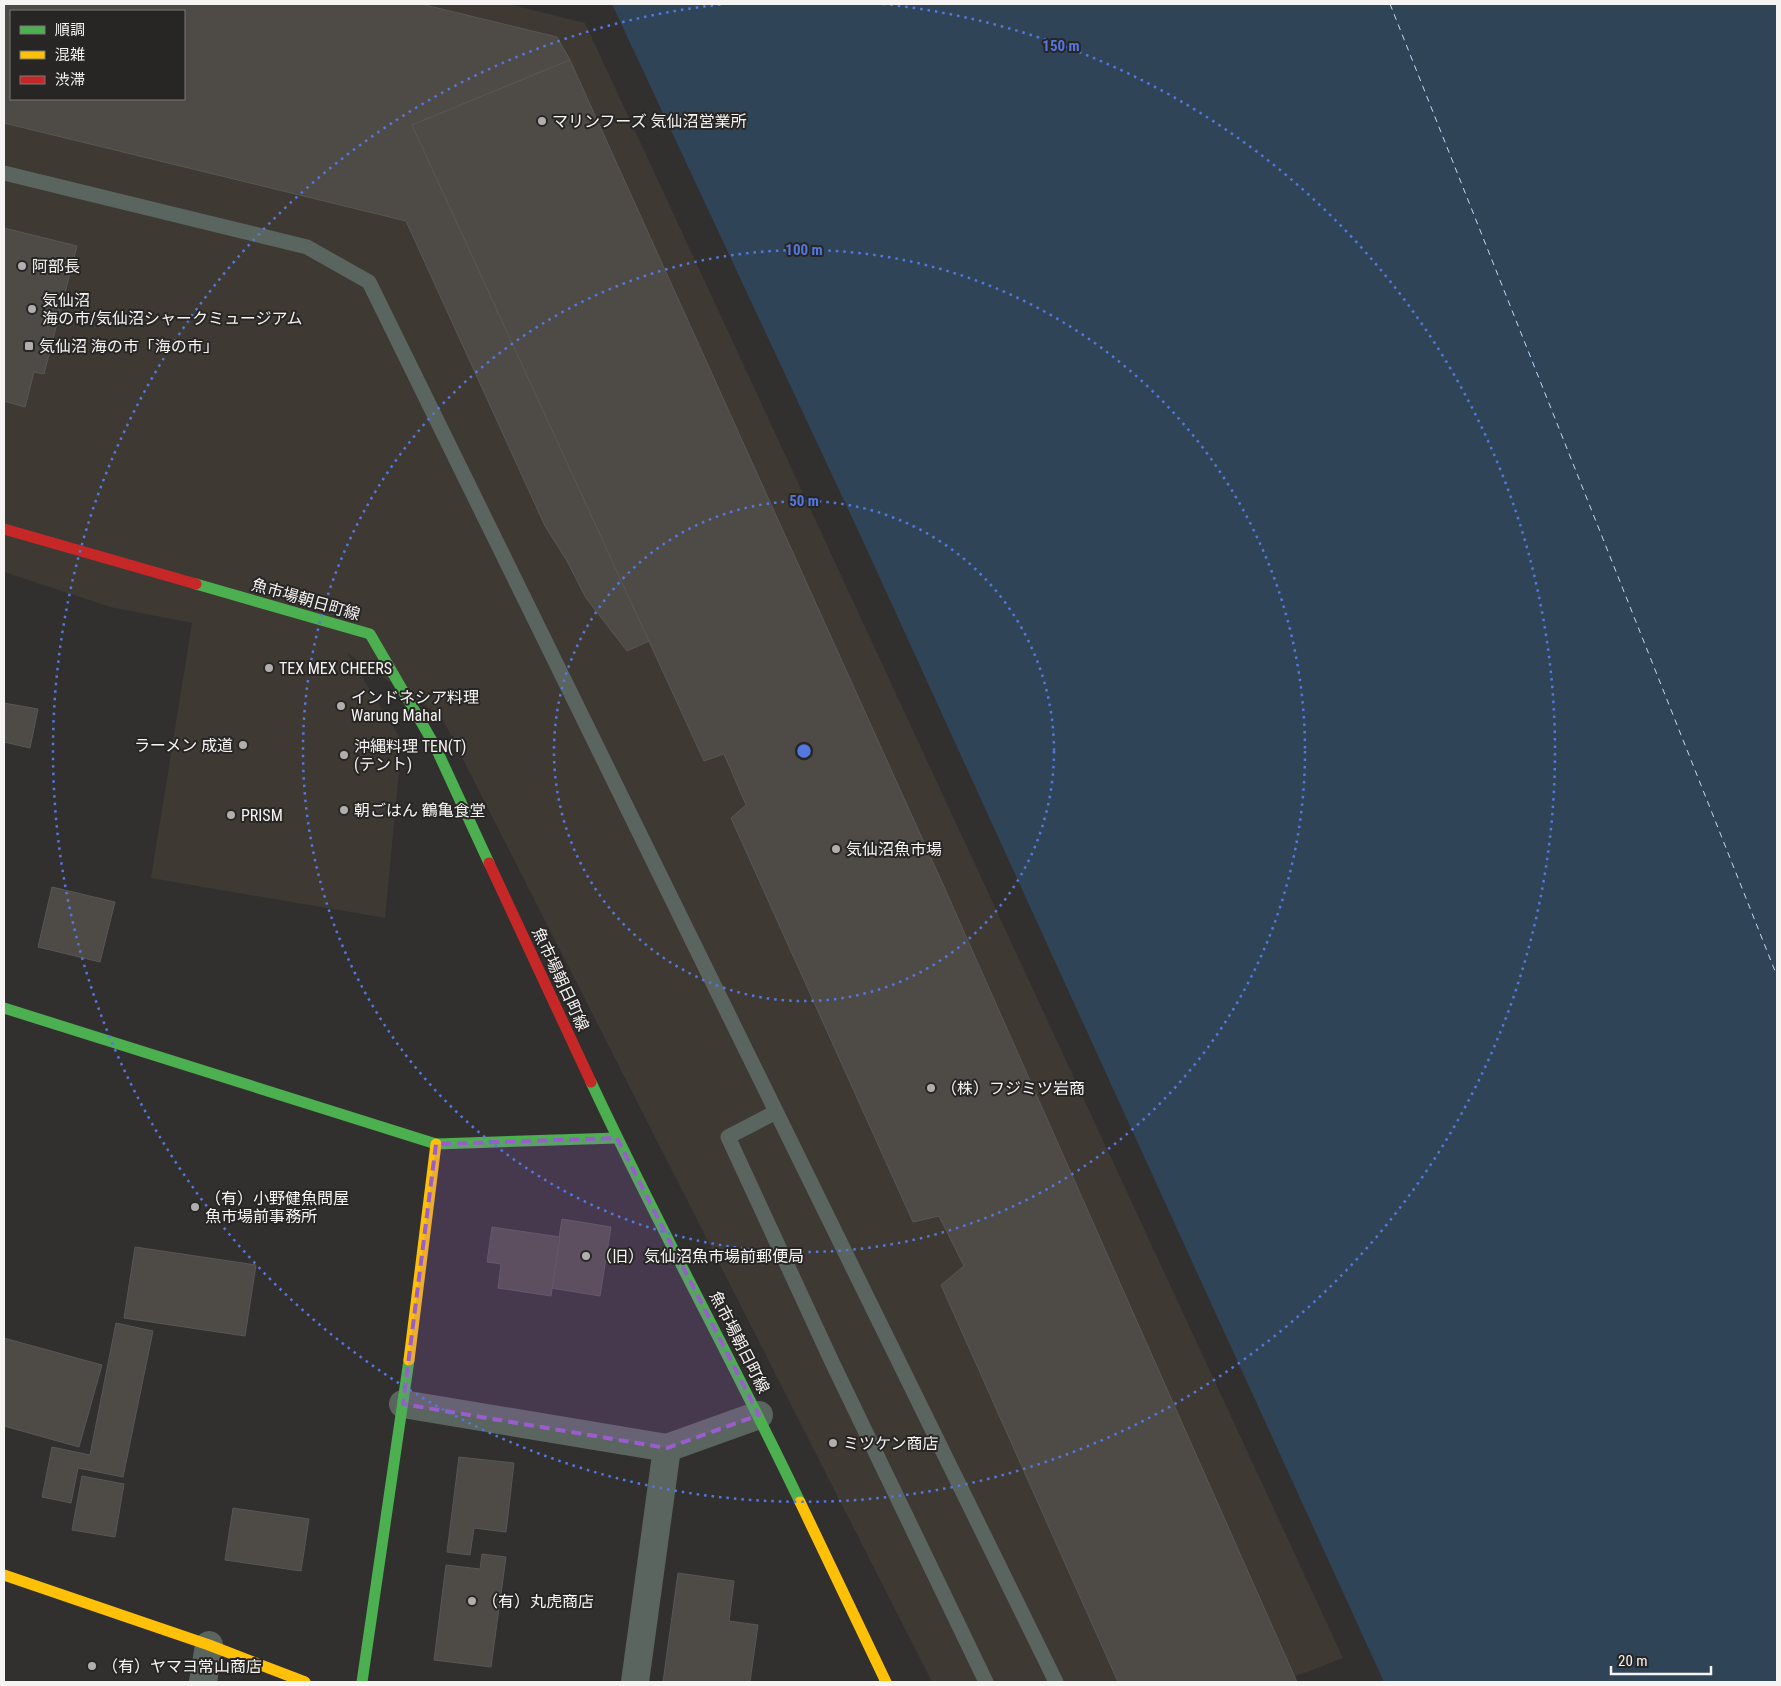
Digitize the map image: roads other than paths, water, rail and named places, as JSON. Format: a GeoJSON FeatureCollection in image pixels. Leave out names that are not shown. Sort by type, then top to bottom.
{"type":"FeatureCollection","features":[{"type":"Feature","properties":{"kind":"street","name":"魚市場朝日町線"},"geometry":{"type":"LineString","coordinates":[[4,529],[370,634],[435,746],[617,1138],[759,1414],[886,1682]]}},
{"type":"Feature","properties":{"kind":"street"},"geometry":{"type":"LineString","coordinates":[[4,1008],[436,1144],[617,1138]]}},
{"type":"Feature","properties":{"kind":"street"},"geometry":{"type":"LineString","coordinates":[[362,1682],[404,1404],[436,1144]]}},
{"type":"Feature","properties":{"kind":"street"},"geometry":{"type":"LineString","coordinates":[[404,1404],[667,1448],[759,1414]]}},
{"type":"Feature","properties":{"kind":"street"},"geometry":{"type":"LineString","coordinates":[[635,1682],[667,1448]]}},
{"type":"Feature","properties":{"kind":"street"},"geometry":{"type":"LineString","coordinates":[[4,1574],[208,1645],[305,1682]]}},
{"type":"Feature","properties":{"kind":"street"},"geometry":{"type":"LineString","coordinates":[[203,1682],[208,1645]]}},
{"type":"Feature","properties":{"kind":"lane"},"geometry":{"type":"LineString","coordinates":[[4,173],[307,247],[369,282],[1056,1682]]}},
{"type":"Feature","properties":{"kind":"lane"},"geometry":{"type":"LineString","coordinates":[[776,1112],[728,1137],[832,1362],[986,1682]]}},
{"type":"Feature","properties":{"kind":"water"},"geometry":{"type":"Polygon","coordinates":[[[612,4],[1777,4],[1777,1682],[1384,1682],[863,541],[612,4]]]}},
{"type":"Feature","properties":{"kind":"place","name":"マリンフーズ 気仙沼営業所"},"geometry":{"type":"Point","coordinates":[542,121]}},
{"type":"Feature","properties":{"kind":"place","name":"阿部長"},"geometry":{"type":"Point","coordinates":[22,266]}},
{"type":"Feature","properties":{"kind":"place","name":"気仙沼 海の市/気仙沼シャークミュージアム"},"geometry":{"type":"Point","coordinates":[32,309]}},
{"type":"Feature","properties":{"kind":"place","name":"気仙沼 海の市「海の市」"},"geometry":{"type":"Point","coordinates":[29,346]}},
{"type":"Feature","properties":{"kind":"place","name":"TEX MEX CHEERS"},"geometry":{"type":"Point","coordinates":[269,668]}},
{"type":"Feature","properties":{"kind":"place","name":"インドネシア料理 Warung Mahal"},"geometry":{"type":"Point","coordinates":[341,706]}},
{"type":"Feature","properties":{"kind":"place","name":"ラーメン 成道"},"geometry":{"type":"Point","coordinates":[243,745]}},
{"type":"Feature","properties":{"kind":"place","name":"沖縄料理 TEN(T) (テント)"},"geometry":{"type":"Point","coordinates":[344,755]}},
{"type":"Feature","properties":{"kind":"place","name":"朝ごはん 鶴亀食堂"},"geometry":{"type":"Point","coordinates":[344,810]}},
{"type":"Feature","properties":{"kind":"place","name":"PRISM"},"geometry":{"type":"Point","coordinates":[231,815]}},
{"type":"Feature","properties":{"kind":"place","name":"気仙沼魚市場"},"geometry":{"type":"Point","coordinates":[836,849]}},
{"type":"Feature","properties":{"kind":"place","name":"（株）フジミツ岩商"},"geometry":{"type":"Point","coordinates":[931,1088]}},
{"type":"Feature","properties":{"kind":"place","name":"（有）小野健魚問屋 魚市場前事務所"},"geometry":{"type":"Point","coordinates":[195,1207]}},
{"type":"Feature","properties":{"kind":"place","name":"（旧）気仙沼魚市場前郵便局"},"geometry":{"type":"Point","coordinates":[586,1256]}},
{"type":"Feature","properties":{"kind":"place","name":"ミツケン商店"},"geometry":{"type":"Point","coordinates":[833,1443]}},
{"type":"Feature","properties":{"kind":"place","name":"（有）丸虎商店"},"geometry":{"type":"Point","coordinates":[472,1601]}},
{"type":"Feature","properties":{"kind":"place","name":"（有）ヤマヨ常山商店"},"geometry":{"type":"Point","coordinates":[92,1666]}}]}
